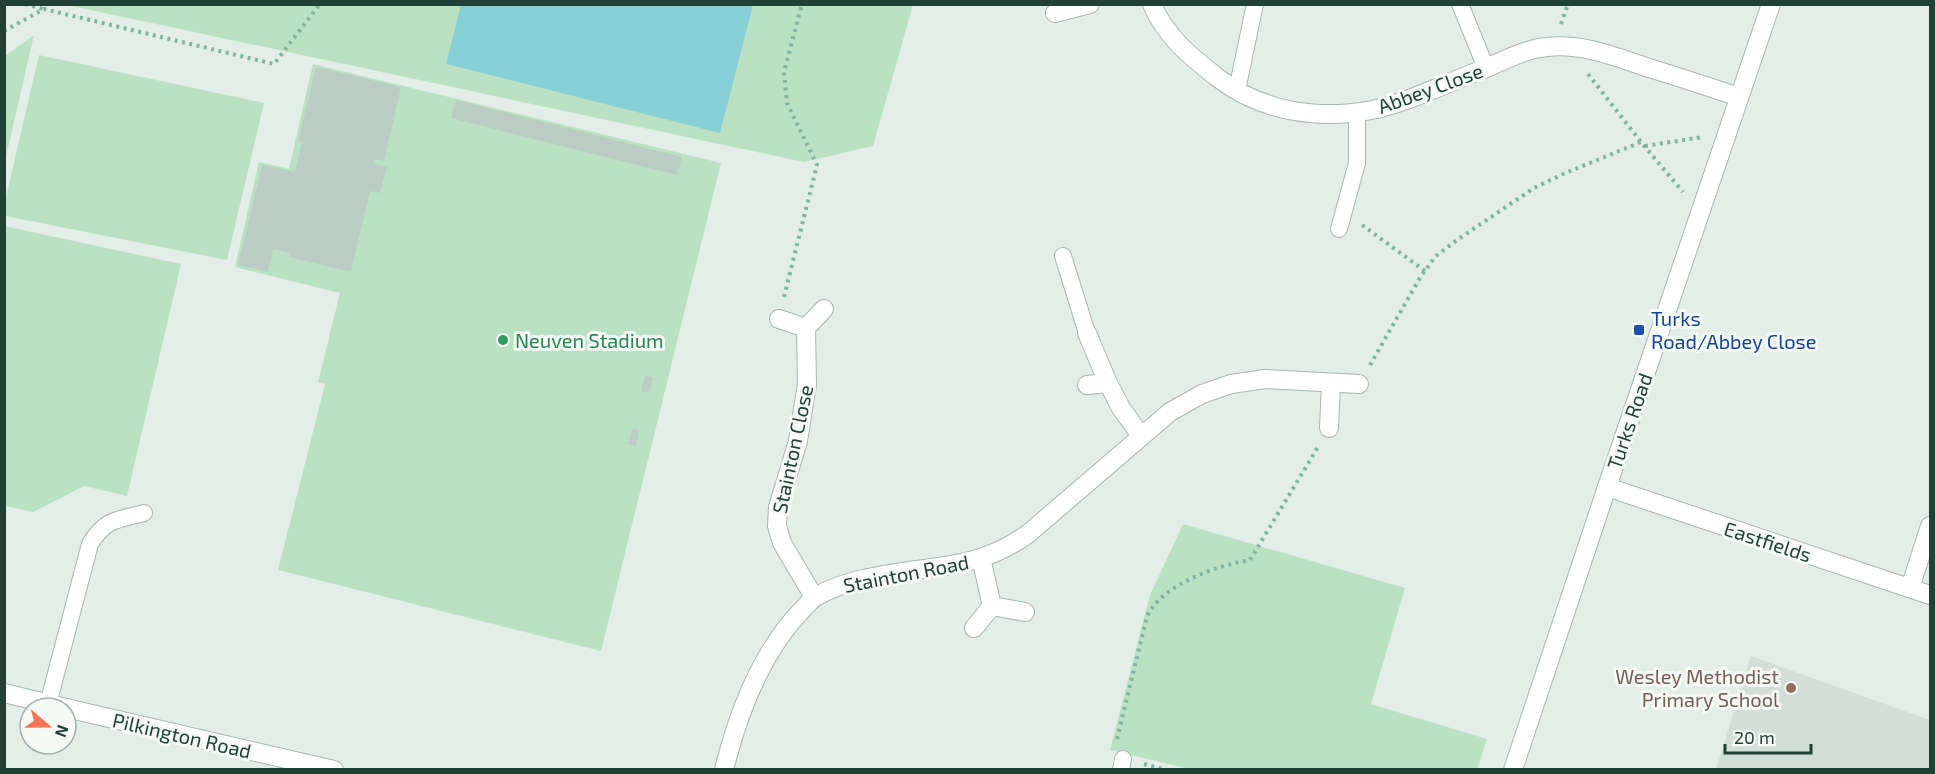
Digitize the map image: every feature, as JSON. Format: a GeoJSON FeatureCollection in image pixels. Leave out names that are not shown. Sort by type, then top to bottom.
{"type":"FeatureCollection","features":[{"type":"Feature","properties":{"kind":"street"},"geometry":{"type":"LineString","coordinates":[[1055,14],[1090,4]]}},
{"type":"Feature","properties":{"kind":"street","name":"Abbey Close"},"geometry":{"type":"LineString","coordinates":[[1152,4],[1169,35],[1199,64],[1251,98],[1282,110],[1338,114],[1373,109],[1404,100],[1524,53],[1546,47],[1574,47],[1599,52],[1739,97]]}},
{"type":"Feature","properties":{"kind":"street","name":"Turks Road"},"geometry":{"type":"LineString","coordinates":[[1514,770],[1606,487],[1771,4]]}},
{"type":"Feature","properties":{"kind":"street"},"geometry":{"type":"LineString","coordinates":[[779,319],[806,328],[824,309]]}},
{"type":"Feature","properties":{"kind":"street","name":"Stainton Close"},"geometry":{"type":"LineString","coordinates":[[806,328],[807,384],[798,441],[778,507],[777,526],[782,543],[814,597]]}},
{"type":"Feature","properties":{"kind":"street"},"geometry":{"type":"LineString","coordinates":[[1087,333],[1121,408],[1141,436]]}},
{"type":"Feature","properties":{"kind":"street","name":"Stainton Road"},"geometry":{"type":"LineString","coordinates":[[724,770],[732,736],[750,689],[775,643],[814,597],[840,584],[965,563],[1011,546],[1170,412],[1202,394],[1231,384],[1265,379],[1359,384]]}},
{"type":"Feature","properties":{"kind":"street"},"geometry":{"type":"LineString","coordinates":[[1329,428],[1331,382]]}},
{"type":"Feature","properties":{"kind":"street"},"geometry":{"type":"LineString","coordinates":[[1087,385],[1108,383]]}},
{"type":"Feature","properties":{"kind":"street","name":"Eastfields"},"geometry":{"type":"LineString","coordinates":[[1606,487],[1930,595]]}},
{"type":"Feature","properties":{"kind":"street"},"geometry":{"type":"LineString","coordinates":[[1910,588],[1930,526]]}},
{"type":"Feature","properties":{"kind":"street","name":"Stainton Road"},"geometry":{"type":"LineString","coordinates":[[981,558],[992,606]]}},
{"type":"Feature","properties":{"kind":"street"},"geometry":{"type":"LineString","coordinates":[[974,628],[992,606],[1025,612]]}},
{"type":"Feature","properties":{"kind":"street","name":"Pilkington Road"},"geometry":{"type":"LineString","coordinates":[[78,711],[334,770]]}},
{"type":"Feature","properties":{"kind":"lane"},"geometry":{"type":"LineString","coordinates":[[1237,90],[1255,4]]}},
{"type":"Feature","properties":{"kind":"lane"},"geometry":{"type":"LineString","coordinates":[[1460,4],[1486,68]]}},
{"type":"Feature","properties":{"kind":"lane"},"geometry":{"type":"LineString","coordinates":[[1340,229],[1357,163],[1357,112]]}},
{"type":"Feature","properties":{"kind":"lane"},"geometry":{"type":"LineString","coordinates":[[1064,256],[1087,333]]}},
{"type":"Feature","properties":{"kind":"lane"},"geometry":{"type":"LineString","coordinates":[[50,696],[90,544],[98,530],[109,522],[144,513]]}},
{"type":"Feature","properties":{"kind":"path"},"geometry":{"type":"LineString","coordinates":[[25,4],[274,64],[320,4]]}},
{"type":"Feature","properties":{"kind":"path"},"geometry":{"type":"LineString","coordinates":[[779,319],[817,165],[787,103],[784,72],[802,4]]}},
{"type":"Feature","properties":{"kind":"path"},"geometry":{"type":"LineString","coordinates":[[4,31],[44,9]]}},
{"type":"Feature","properties":{"kind":"path"},"geometry":{"type":"LineString","coordinates":[[1574,47],[1579,62],[1700,212]]}},
{"type":"Feature","properties":{"kind":"path"},"geometry":{"type":"LineString","coordinates":[[1359,384],[1425,271],[1436,256],[1456,240],[1534,188],[1563,174],[1643,144],[1726,133]]}},
{"type":"Feature","properties":{"kind":"path"},"geometry":{"type":"LineString","coordinates":[[1344,212],[1425,271]]}},
{"type":"Feature","properties":{"kind":"path"},"geometry":{"type":"LineString","coordinates":[[1122,764],[1113,756],[1147,616],[1151,608],[1174,589],[1203,572],[1229,563],[1250,560],[1329,428]]}},
{"type":"Feature","properties":{"kind":"shaded area","name":"Wesley Methodist Primary School"},"geometry":{"type":"Polygon","coordinates":[[[1751,656],[1930,720],[1930,769],[1716,769],[1751,656]]]}},
{"type":"Feature","properties":{"kind":"green space"},"geometry":{"type":"Polygon","coordinates":[[[67,5],[913,5],[873,146],[804,162],[67,5]]]}},
{"type":"Feature","properties":{"kind":"green space"},"geometry":{"type":"Polygon","coordinates":[[[34,35],[5,161],[5,56],[34,35]]]}},
{"type":"Feature","properties":{"kind":"green space"},"geometry":{"type":"Polygon","coordinates":[[[39,55],[264,103],[227,260],[5,216],[5,201],[39,55]]]}},
{"type":"Feature","properties":{"kind":"green space","name":"Neuven Stadium"},"geometry":{"type":"Polygon","coordinates":[[[313,64],[721,163],[601,651],[278,570],[325,384],[318,382],[340,293],[235,267],[259,162],[289,169],[313,64]]]}},
{"type":"Feature","properties":{"kind":"green space"},"geometry":{"type":"Polygon","coordinates":[[[4,226],[181,264],[127,496],[84,486],[33,512],[5,506],[4,226]]]}},
{"type":"Feature","properties":{"kind":"green space"},"geometry":{"type":"Polygon","coordinates":[[[1183,524],[1405,588],[1371,704],[1487,739],[1477,770],[1193,770],[1110,750],[1150,595],[1183,524]]]}},
{"type":"Feature","properties":{"kind":"water"},"geometry":{"type":"Polygon","coordinates":[[[461,4],[753,5],[720,133],[446,64],[461,4]]]}},
{"type":"Feature","properties":{"kind":"building"},"geometry":{"type":"Polygon","coordinates":[[[316,67],[401,87],[384,161],[376,159],[374,164],[387,167],[380,193],[370,191],[351,272],[289,257],[290,253],[273,249],[268,272],[238,265],[262,165],[295,172],[302,142],[298,141],[316,67]]]}},
{"type":"Feature","properties":{"kind":"building"},"geometry":{"type":"Polygon","coordinates":[[[456,100],[682,157],[677,175],[451,118],[456,100]]]}},
{"type":"Feature","properties":{"kind":"building"},"geometry":{"type":"Polygon","coordinates":[[[645,376],[653,377],[649,393],[641,391],[645,376]]]}},
{"type":"Feature","properties":{"kind":"building"},"geometry":{"type":"Polygon","coordinates":[[[632,429],[639,430],[636,446],[628,444],[632,429]]]}},
{"type":"Feature","properties":{"kind":"place","name":"Turks Road/Abbey Close"},"geometry":{"type":"Point","coordinates":[1639,330]}},
{"type":"Feature","properties":{"kind":"place","name":"Neuven Stadium"},"geometry":{"type":"Point","coordinates":[503,340]}},
{"type":"Feature","properties":{"kind":"place","name":"Wesley Methodist Primary School"},"geometry":{"type":"Point","coordinates":[1791,688]}}]}
